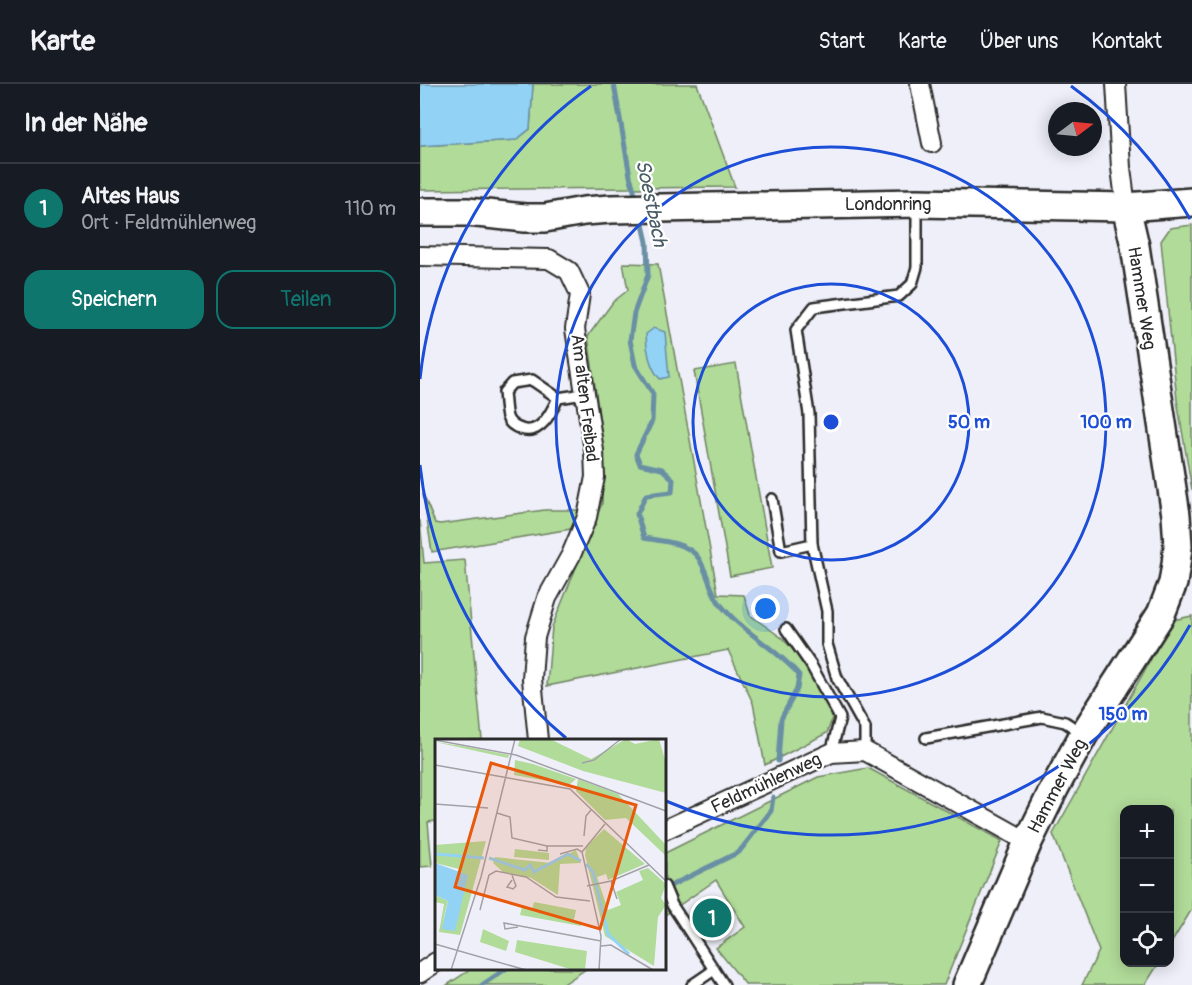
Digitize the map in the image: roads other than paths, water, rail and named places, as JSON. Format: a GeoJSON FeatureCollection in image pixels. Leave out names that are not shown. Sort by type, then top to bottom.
{"type":"FeatureCollection","features":[{"type":"Feature","properties":{"kind":"street"},"geometry":{"type":"LineString","coordinates":[[920,84],[932,143]]}},
{"type":"Feature","properties":{"kind":"street"},"geometry":{"type":"LineString","coordinates":[[1116,84],[1120,168],[1126,207]]}},
{"type":"Feature","properties":{"kind":"street","name":"Londonring"},"geometry":{"type":"LineString","coordinates":[[420,212],[467,212],[545,218],[611,209],[917,203],[1126,207],[1192,202]]}},
{"type":"Feature","properties":{"kind":"street","name":"Hammer Weg"},"geometry":{"type":"LineString","coordinates":[[967,985],[1028,842],[1055,787],[1084,734],[1161,614],[1173,583],[1178,546],[1176,515],[1135,246],[1126,207]]}},
{"type":"Feature","properties":{"kind":"street","name":"Am alten Freibad"},"geometry":{"type":"LineString","coordinates":[[420,256],[549,259],[569,271],[580,294],[575,329],[594,452],[595,477],[587,517],[571,555],[547,598],[535,637],[532,679],[538,739]]}},
{"type":"Feature","properties":{"kind":"street"},"geometry":{"type":"LineString","coordinates":[[865,751],[1028,842]]}},
{"type":"Feature","properties":{"kind":"street","name":"Feldmühlenweg"},"geometry":{"type":"LineString","coordinates":[[666,829],[831,753],[865,751]]}},
{"type":"Feature","properties":{"kind":"street"},"geometry":{"type":"LineString","coordinates":[[420,973],[435,963]]}},
{"type":"Feature","properties":{"kind":"lane"},"geometry":{"type":"LineString","coordinates":[[865,751],[865,728],[837,678],[827,644],[827,611],[812,544],[809,414],[796,330],[814,307],[899,296],[912,284],[917,267],[917,203]]}},
{"type":"Feature","properties":{"kind":"lane"},"geometry":{"type":"LineString","coordinates":[[558,398],[540,427],[527,432],[514,427],[507,419],[504,392],[512,383],[532,380],[558,398],[584,394]]}},
{"type":"Feature","properties":{"kind":"lane"},"geometry":{"type":"LineString","coordinates":[[772,499],[781,551],[812,544]]}},
{"type":"Feature","properties":{"kind":"lane"},"geometry":{"type":"LineString","coordinates":[[786,629],[811,665],[840,718],[831,753]]}},
{"type":"Feature","properties":{"kind":"lane"},"geometry":{"type":"LineString","coordinates":[[926,738],[1042,717],[1065,722],[1084,734]]}},
{"type":"Feature","properties":{"kind":"lane"},"geometry":{"type":"LineString","coordinates":[[666,891],[672,905],[724,985]]}},
{"type":"Feature","properties":{"kind":"lane"},"geometry":{"type":"LineString","coordinates":[[692,985],[714,970]]}},
{"type":"Feature","properties":{"kind":"water"},"geometry":{"type":"Polygon","coordinates":[[[420,84],[533,84],[530,129],[516,140],[420,146],[420,84]]]}},
{"type":"Feature","properties":{"kind":"water"},"geometry":{"type":"Polygon","coordinates":[[[654,328],[665,332],[669,377],[660,379],[651,364],[647,346],[646,334],[654,328]]]}},
{"type":"Feature","properties":{"kind":"waterway","name":"Soestbach"},"geometry":{"type":"LineString","coordinates":[[614,84],[630,176],[637,201]]}},
{"type":"Feature","properties":{"kind":"waterway","name":"Soestbach"},"geometry":{"type":"LineString","coordinates":[[641,216],[647,242],[648,275],[634,313],[630,340],[635,365],[653,394],[652,421],[636,454],[640,464],[662,469],[673,479],[672,492],[646,495],[637,514],[644,538],[679,545],[696,555],[715,596],[727,612],[799,675],[797,689],[781,719],[778,761]]}},
{"type":"Feature","properties":{"kind":"waterway","name":"Soestbach"},"geometry":{"type":"LineString","coordinates":[[666,888],[739,852],[771,811],[773,797]]}},
{"type":"Feature","properties":{"kind":"waterway","name":"Soestbach"},"geometry":{"type":"LineString","coordinates":[[482,985],[504,970]]}},
{"type":"Feature","properties":{"kind":"place","name":"Altes Haus"},"geometry":{"type":"Point","coordinates":[712,918]}}]}
